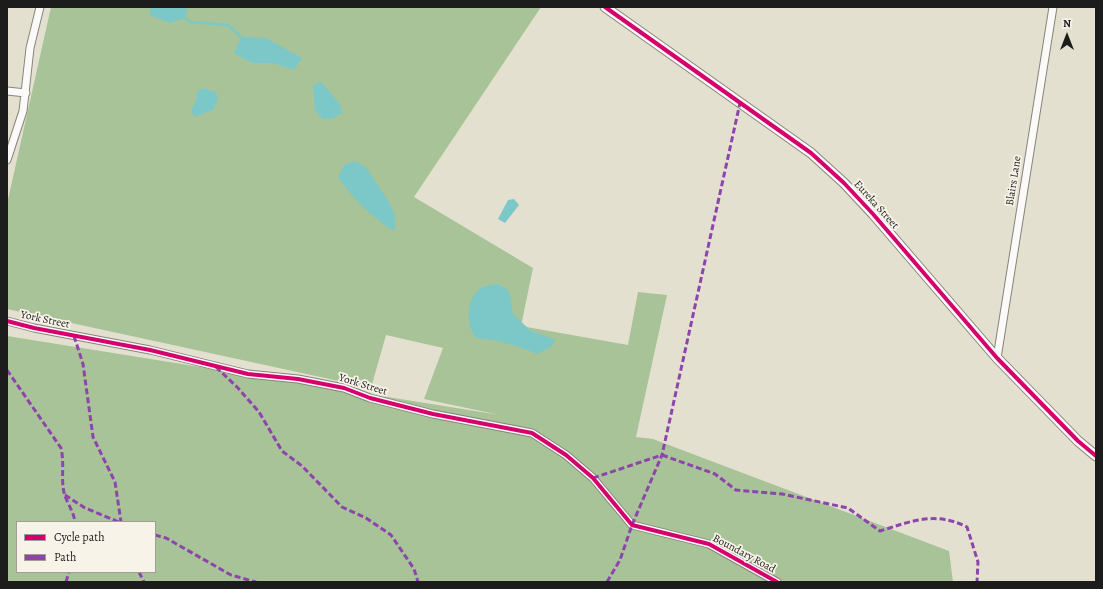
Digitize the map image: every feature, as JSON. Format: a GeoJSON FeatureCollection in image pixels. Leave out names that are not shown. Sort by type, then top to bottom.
{"type":"FeatureCollection","features":[{"type":"Feature","properties":{"kind":"street"},"geometry":{"type":"LineString","coordinates":[[7,160],[21,116],[26,93],[30,48],[40,7]]}},
{"type":"Feature","properties":{"kind":"street","name":"Eureka Street"},"geometry":{"type":"LineString","coordinates":[[605,7],[811,153],[844,183],[873,214],[997,358],[1073,436],[1096,456]]}},
{"type":"Feature","properties":{"kind":"street","name":"Blairs Lane"},"geometry":{"type":"LineString","coordinates":[[997,358],[1054,7]]}},
{"type":"Feature","properties":{"kind":"street"},"geometry":{"type":"LineString","coordinates":[[7,91],[26,93]]}},
{"type":"Feature","properties":{"kind":"street","name":"York Street"},"geometry":{"type":"LineString","coordinates":[[7,321],[34,328],[150,350],[248,374],[298,379],[344,388],[370,398],[432,414],[532,433],[566,455],[593,478],[632,525]]}},
{"type":"Feature","properties":{"kind":"street","name":"Boundary Road"},"geometry":{"type":"LineString","coordinates":[[632,525],[709,544],[777,582]]}},
{"type":"Feature","properties":{"kind":"green space"},"geometry":{"type":"Polygon","coordinates":[[[51,7],[541,7],[414,197],[533,268],[521,326],[628,345],[638,292],[667,295],[636,437],[653,439],[949,551],[953,582],[7,582],[7,336],[500,415],[424,399],[443,348],[386,335],[371,388],[7,309],[7,204],[51,7]]]}},
{"type":"Feature","properties":{"kind":"water"},"geometry":{"type":"Polygon","coordinates":[[[150,7],[188,7],[185,18],[169,23],[150,15],[150,7]]]}},
{"type":"Feature","properties":{"kind":"water"},"geometry":{"type":"Polygon","coordinates":[[[241,37],[266,38],[302,58],[294,70],[273,63],[252,63],[234,53],[241,37]]]}},
{"type":"Feature","properties":{"kind":"water"},"geometry":{"type":"Polygon","coordinates":[[[321,82],[340,104],[342,113],[333,118],[323,119],[315,111],[313,85],[321,82]]]}},
{"type":"Feature","properties":{"kind":"water"},"geometry":{"type":"Polygon","coordinates":[[[203,88],[216,92],[218,98],[214,109],[195,117],[191,111],[196,100],[197,92],[203,88]]]}},
{"type":"Feature","properties":{"kind":"water"},"geometry":{"type":"Polygon","coordinates":[[[355,161],[366,167],[389,202],[395,216],[395,231],[372,215],[349,192],[338,177],[344,165],[355,161]]]}},
{"type":"Feature","properties":{"kind":"water"},"geometry":{"type":"Polygon","coordinates":[[[514,199],[519,205],[505,223],[498,219],[508,200],[514,199]]]}},
{"type":"Feature","properties":{"kind":"water"},"geometry":{"type":"Polygon","coordinates":[[[499,284],[509,291],[513,314],[530,330],[555,340],[551,347],[537,354],[507,343],[476,338],[470,325],[470,303],[477,291],[483,287],[499,284]]]}},
{"type":"Feature","properties":{"kind":"waterway"},"geometry":{"type":"LineString","coordinates":[[185,18],[190,22],[228,25],[241,37]]}},
{"type":"Feature","properties":{"kind":"marked path"},"geometry":{"type":"LineString","coordinates":[[607,582],[620,560],[632,525],[662,455],[740,103]]}},
{"type":"Feature","properties":{"kind":"marked path"},"geometry":{"type":"LineString","coordinates":[[74,336],[83,364],[93,437],[115,482],[121,521]]}},
{"type":"Feature","properties":{"kind":"marked path"},"geometry":{"type":"LineString","coordinates":[[216,367],[238,388],[259,412],[282,451],[302,466],[342,507],[366,518],[391,535],[414,569],[418,582]]}},
{"type":"Feature","properties":{"kind":"marked path"},"geometry":{"type":"LineString","coordinates":[[7,370],[61,448],[65,496],[75,521]]}},
{"type":"Feature","properties":{"kind":"marked path"},"geometry":{"type":"LineString","coordinates":[[662,455],[715,474],[736,490],[782,494],[848,508],[880,531],[924,519],[944,519],[955,522],[967,527],[978,562],[977,582]]}},
{"type":"Feature","properties":{"kind":"marked path"},"geometry":{"type":"LineString","coordinates":[[593,478],[662,455]]}},
{"type":"Feature","properties":{"kind":"marked path"},"geometry":{"type":"LineString","coordinates":[[65,495],[85,508],[117,521]]}},
{"type":"Feature","properties":{"kind":"marked path"},"geometry":{"type":"LineString","coordinates":[[156,535],[166,538],[231,575],[256,582]]}},
{"type":"Feature","properties":{"kind":"marked path"},"geometry":{"type":"LineString","coordinates":[[66,582],[69,573]]}},
{"type":"Feature","properties":{"kind":"marked path"},"geometry":{"type":"LineString","coordinates":[[140,573],[144,582]]}},
{"type":"Feature","properties":{"kind":"cycle path"},"geometry":{"type":"LineString","coordinates":[[605,7],[811,153],[844,183],[873,214],[997,358],[1078,441],[1096,456]]}},
{"type":"Feature","properties":{"kind":"cycle path"},"geometry":{"type":"LineString","coordinates":[[7,321],[34,328],[150,350],[248,374],[298,379],[344,388],[370,398],[433,414],[532,433],[566,455],[593,478],[632,525],[709,544],[777,582]]}}]}
